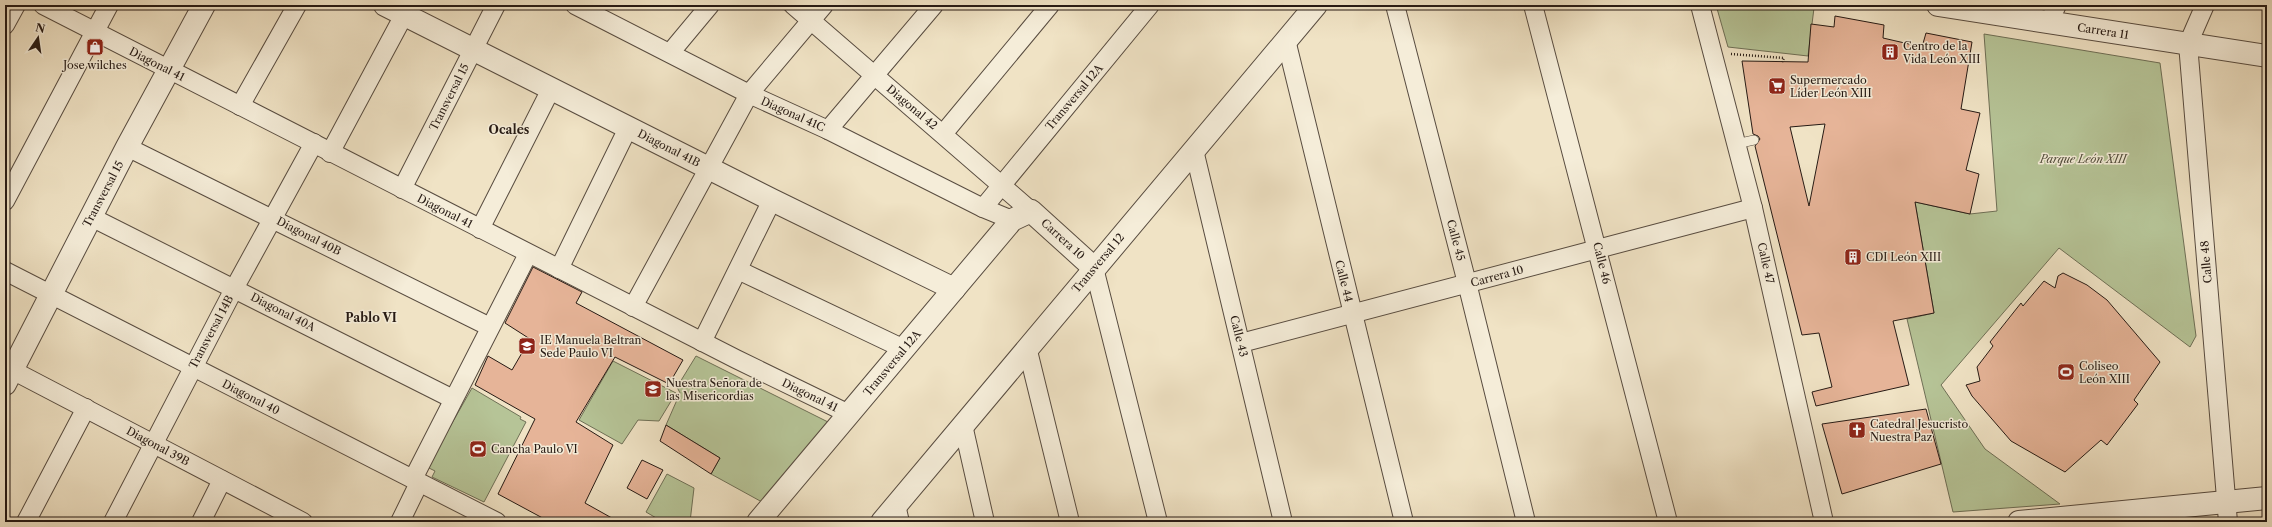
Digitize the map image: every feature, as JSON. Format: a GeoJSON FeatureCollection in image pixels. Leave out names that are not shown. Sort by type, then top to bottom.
{"type":"FeatureCollection","features":[{"type":"Feature","properties":{"kind":"street"},"geometry":{"type":"LineString","coordinates":[[5,25],[16,5]]}},
{"type":"Feature","properties":{"kind":"street","name":"Diagonal 41"},"geometry":{"type":"LineString","coordinates":[[43,5],[528,254],[849,414]]}},
{"type":"Feature","properties":{"kind":"street"},"geometry":{"type":"LineString","coordinates":[[5,201],[109,5]]}},
{"type":"Feature","properties":{"kind":"street","name":"Transversal 15"},"geometry":{"type":"LineString","coordinates":[[9,377],[127,147],[204,5]]}},
{"type":"Feature","properties":{"kind":"street"},"geometry":{"type":"LineString","coordinates":[[240,106],[297,5]]}},
{"type":"Feature","properties":{"kind":"street","name":"Diagonal 41B"},"geometry":{"type":"LineString","coordinates":[[385,5],[772,200],[954,289]]}},
{"type":"Feature","properties":{"kind":"street","name":"Transversal 15"},"geometry":{"type":"LineString","coordinates":[[402,189],[496,5]]}},
{"type":"Feature","properties":{"kind":"street"},"geometry":{"type":"LineString","coordinates":[[670,53],[710,5]]}},
{"type":"Feature","properties":{"kind":"street","name":"Diagonal 42"},"geometry":{"type":"LineString","coordinates":[[792,5],[1001,184],[1021,216]]}},
{"type":"Feature","properties":{"kind":"street"},"geometry":{"type":"LineString","coordinates":[[633,307],[749,94],[824,5]]}},
{"type":"Feature","properties":{"kind":"street"},"geometry":{"type":"LineString","coordinates":[[828,130],[934,5]]}},
{"type":"Feature","properties":{"kind":"street"},"geometry":{"type":"LineString","coordinates":[[943,134],[1050,5]]}},
{"type":"Feature","properties":{"kind":"street","name":"Transversal 12A"},"geometry":{"type":"LineString","coordinates":[[983,208],[1001,184],[1150,5]]}},
{"type":"Feature","properties":{"kind":"street","name":"Transversal 12"},"geometry":{"type":"LineString","coordinates":[[882,522],[898,514],[963,426],[1027,347],[1316,5]]}},
{"type":"Feature","properties":{"kind":"street","name":"Calle 45"},"geometry":{"type":"LineString","coordinates":[[1395,5],[1467,283],[1526,522]]}},
{"type":"Feature","properties":{"kind":"street","name":"Calle 46"},"geometry":{"type":"LineString","coordinates":[[1533,5],[1598,249],[1668,522]]}},
{"type":"Feature","properties":{"kind":"street","name":"Calle 47"},"geometry":{"type":"LineString","coordinates":[[1700,5],[1753,208],[1824,522]]}},
{"type":"Feature","properties":{"kind":"street","name":"Carrera 11"},"geometry":{"type":"LineString","coordinates":[[1938,5],[2053,14],[2188,44],[2267,56]]}},
{"type":"Feature","properties":{"kind":"street","name":"Calle 48"},"geometry":{"type":"LineString","coordinates":[[2205,5],[2188,44],[2227,512]]}},
{"type":"Feature","properties":{"kind":"street","name":"Diagonal 41C"},"geometry":{"type":"LineString","coordinates":[[587,8],[749,94],[828,130],[983,208],[1021,216]]}},
{"type":"Feature","properties":{"kind":"street"},"geometry":{"type":"LineString","coordinates":[[330,152],[404,15]]}},
{"type":"Feature","properties":{"kind":"street","name":"Calle 44"},"geometry":{"type":"LineString","coordinates":[[1286,40],[1404,522]]}},
{"type":"Feature","properties":{"kind":"street"},"geometry":{"type":"LineString","coordinates":[[480,229],[551,89]]}},
{"type":"Feature","properties":{"kind":"street"},"geometry":{"type":"LineString","coordinates":[[560,269],[628,128]]}},
{"type":"Feature","properties":{"kind":"street","name":"Transversal 14B"},"geometry":{"type":"LineString","coordinates":[[112,522],[192,367],[314,143]]}},
{"type":"Feature","properties":{"kind":"street","name":"Diagonal 40B"},"geometry":{"type":"LineString","coordinates":[[127,147],[273,218],[490,327]]}},
{"type":"Feature","properties":{"kind":"street","name":"Calle 43"},"geometry":{"type":"LineString","coordinates":[[1194,150],[1283,522]]}},
{"type":"Feature","properties":{"kind":"street"},"geometry":{"type":"LineString","coordinates":[[702,342],[772,200]]}},
{"type":"Feature","properties":{"kind":"street","name":"Carrera 10"},"geometry":{"type":"LineString","coordinates":[[1241,343],[1753,208]]}},
{"type":"Feature","properties":{"kind":"street","name":"Transversal 12A"},"geometry":{"type":"LineString","coordinates":[[758,522],[954,289],[1021,216]]}},
{"type":"Feature","properties":{"kind":"street","name":"Carrera 10"},"geometry":{"type":"LineString","coordinates":[[1021,216],[1094,268]]}},
{"type":"Feature","properties":{"kind":"street","name":"Diagonal 40A"},"geometry":{"type":"LineString","coordinates":[[91,217],[235,287],[453,400]]}},
{"type":"Feature","properties":{"kind":"street"},"geometry":{"type":"LineString","coordinates":[[400,522],[416,481],[453,400],[528,254]]}},
{"type":"Feature","properties":{"kind":"street"},"geometry":{"type":"LineString","coordinates":[[1094,268],[1158,522]]}},
{"type":"Feature","properties":{"kind":"street"},"geometry":{"type":"LineString","coordinates":[[738,270],[904,350]]}},
{"type":"Feature","properties":{"kind":"street","name":"Diagonal 40"},"geometry":{"type":"LineString","coordinates":[[5,271],[497,522]]}},
{"type":"Feature","properties":{"kind":"street"},"geometry":{"type":"LineString","coordinates":[[1027,347],[1070,522]]}},
{"type":"Feature","properties":{"kind":"street","name":"Diagonal 39B"},"geometry":{"type":"LineString","coordinates":[[9,377],[86,408],[303,522]]}},
{"type":"Feature","properties":{"kind":"street"},"geometry":{"type":"LineString","coordinates":[[26,522],[86,408]]}},
{"type":"Feature","properties":{"kind":"street"},"geometry":{"type":"LineString","coordinates":[[963,426],[985,522]]}},
{"type":"Feature","properties":{"kind":"street"},"geometry":{"type":"LineString","coordinates":[[201,522],[222,480]]}},
{"type":"Feature","properties":{"kind":"street"},"geometry":{"type":"LineString","coordinates":[[2019,522],[2227,512],[2267,498]]}},
{"type":"Feature","properties":{"kind":"lane"},"geometry":{"type":"LineString","coordinates":[[1736,144],[1754,140]]}},
{"type":"Feature","properties":{"kind":"path"},"geometry":{"type":"LineString","coordinates":[[1712,53],[1784,58],[1782,62]]}},
{"type":"Feature","properties":{"kind":"green space"},"geometry":{"type":"Polygon","coordinates":[[[1716,5],[1794,5],[1814,8],[1808,56],[1728,47],[1716,5]]]}},
{"type":"Feature","properties":{"kind":"green space","name":"Parque León XIII"},"geometry":{"type":"Polygon","coordinates":[[[1984,34],[2160,63],[2196,336],[2190,347],[2059,248],[1941,385],[1985,449],[2060,504],[1953,512],[1907,319],[1934,313],[1915,202],[1970,214],[1997,211],[1984,34]]]}},
{"type":"Feature","properties":{"kind":"green space"},"geometry":{"type":"Polygon","coordinates":[[[696,356],[828,422],[762,502],[711,474],[720,458],[666,425],[680,393],[677,387],[696,356]]]}},
{"type":"Feature","properties":{"kind":"green space"},"geometry":{"type":"Polygon","coordinates":[[[613,361],[676,393],[659,421],[638,420],[622,444],[579,420],[613,361]]]}},
{"type":"Feature","properties":{"kind":"green space","name":"Cancha Paulo VI"},"geometry":{"type":"Polygon","coordinates":[[[472,388],[521,417],[520,419],[526,422],[484,502],[432,477],[435,471],[427,467],[472,388]]]}},
{"type":"Feature","properties":{"kind":"green space"},"geometry":{"type":"Polygon","coordinates":[[[667,474],[694,488],[690,522],[663,522],[646,512],[667,474]]]}},
{"type":"Feature","properties":{"kind":"building"},"geometry":{"type":"Polygon","coordinates":[[[1835,16],[1884,25],[1883,38],[1922,47],[1926,33],[1972,42],[1961,109],[1980,113],[1966,170],[1979,174],[1970,214],[1915,202],[1934,313],[1893,321],[1909,385],[1816,406],[1812,392],[1832,387],[1819,333],[1802,335],[1755,146],[1760,139],[1758,136],[1753,134],[1742,61],[1808,62],[1811,24],[1834,27],[1835,16]],[[1825,124],[1790,127],[1809,206],[1825,124]]]}},
{"type":"Feature","properties":{"kind":"building"},"geometry":{"type":"Polygon","coordinates":[[[533,267],[582,292],[576,303],[683,360],[669,384],[615,357],[576,422],[613,445],[585,503],[619,522],[550,522],[498,494],[535,419],[475,385],[488,356],[512,370],[530,339],[505,323],[533,267]]]}},
{"type":"Feature","properties":{"kind":"building","name":"Coliseo León XIII"},"geometry":{"type":"Polygon","coordinates":[[[2063,273],[2087,285],[2107,300],[2160,362],[2134,400],[2138,404],[2107,445],[2101,440],[2065,472],[2011,441],[1972,396],[1966,385],[1980,381],[1977,367],[1993,346],[1990,342],[2021,303],[2023,306],[2044,281],[2055,288],[2058,276],[2063,273]]]}},
{"type":"Feature","properties":{"kind":"building","name":"Catedral Jesucristo Nuestra Paz"},"geometry":{"type":"Polygon","coordinates":[[[1926,409],[1941,464],[1842,494],[1822,424],[1926,409]]]}},
{"type":"Feature","properties":{"kind":"building"},"geometry":{"type":"Polygon","coordinates":[[[666,425],[720,458],[711,474],[660,441],[666,425]]]}},
{"type":"Feature","properties":{"kind":"building"},"geometry":{"type":"Polygon","coordinates":[[[642,460],[663,470],[647,499],[627,488],[642,460]]]}},
{"type":"Feature","properties":{"kind":"place","name":"Jose wilches"},"geometry":{"type":"Point","coordinates":[95,47]}},
{"type":"Feature","properties":{"kind":"place","name":"Centro de la Vida León XIII"},"geometry":{"type":"Point","coordinates":[1890,52]}},
{"type":"Feature","properties":{"kind":"place","name":"Supermercado Líder León XIII"},"geometry":{"type":"Point","coordinates":[1777,86]}},
{"type":"Feature","properties":{"kind":"place","name":"CDI León XIII"},"geometry":{"type":"Point","coordinates":[1853,257]}},
{"type":"Feature","properties":{"kind":"place","name":"IE Manuela Beltran Sede Paulo VI"},"geometry":{"type":"Point","coordinates":[527,346]}},
{"type":"Feature","properties":{"kind":"place","name":"Coliseo León XIII"},"geometry":{"type":"Point","coordinates":[2066,372]}},
{"type":"Feature","properties":{"kind":"place","name":"Nuestra Señora de las Misericordias"},"geometry":{"type":"Point","coordinates":[653,389]}},
{"type":"Feature","properties":{"kind":"place","name":"Catedral Jesucristo Nuestra Paz"},"geometry":{"type":"Point","coordinates":[1857,430]}},
{"type":"Feature","properties":{"kind":"place","name":"Cancha Paulo VI"},"geometry":{"type":"Point","coordinates":[478,449]}},
{"type":"Feature","properties":{"kind":"district","name":"Ocales"},"geometry":{"type":"Point","coordinates":[509,129]}},
{"type":"Feature","properties":{"kind":"district","name":"Pablo VI"},"geometry":{"type":"Point","coordinates":[371,317]}}]}
